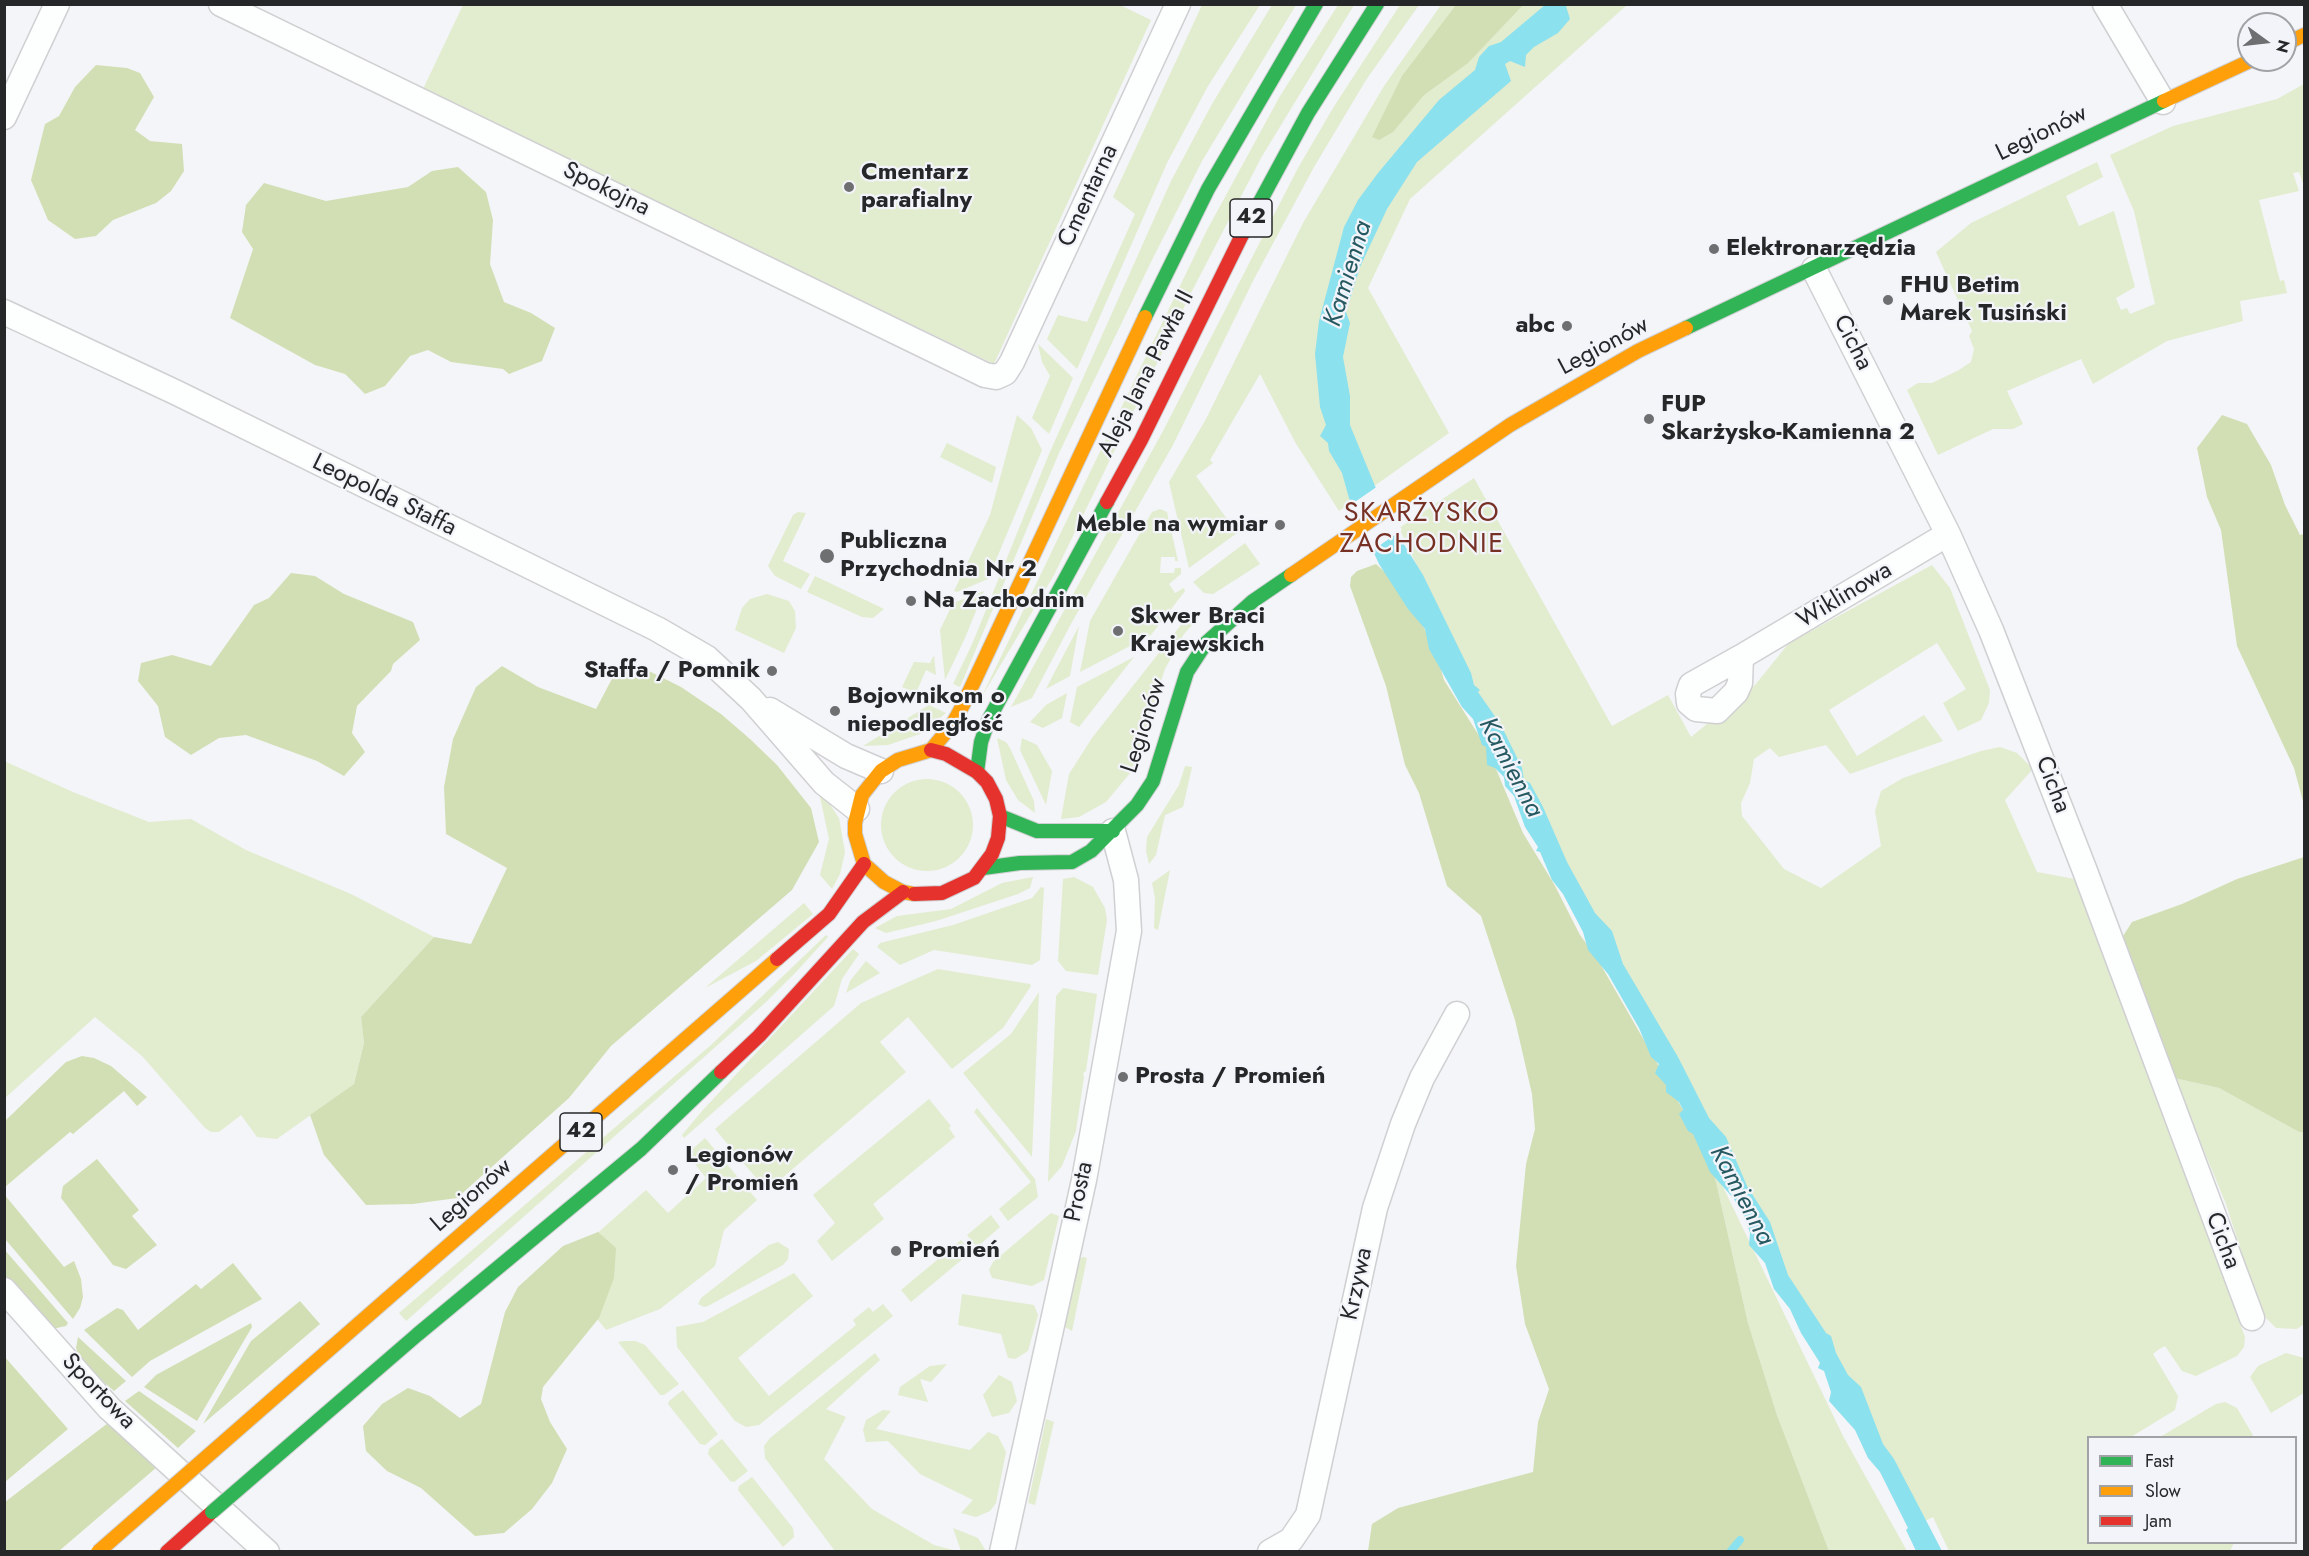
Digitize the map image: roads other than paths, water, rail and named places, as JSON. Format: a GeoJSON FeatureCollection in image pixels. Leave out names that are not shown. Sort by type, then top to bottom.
{"type":"FeatureCollection","features":[{"type":"Feature","properties":{"kind":"main road","name":"Aleja Jana Pawła II"},"geometry":{"type":"LineString","coordinates":[[931,750],[952,724],[977,676],[1106,396],[1208,189],[1317,4]]}},
{"type":"Feature","properties":{"kind":"main road","name":"Aleja Jana Pawła II"},"geometry":{"type":"LineString","coordinates":[[977,772],[981,742],[989,719],[1141,440],[1257,205],[1308,113],[1377,4]]}},
{"type":"Feature","properties":{"kind":"main road","name":"Legionów"},"geometry":{"type":"LineString","coordinates":[[983,868],[1020,863],[1072,862],[1092,851],[1137,805],[1153,781],[1187,672],[1206,643],[1253,601],[1510,425],[1638,351],[2237,67]]}},
{"type":"Feature","properties":{"kind":"main road"},"geometry":{"type":"LineString","coordinates":[[931,750],[946,754],[977,772],[987,782],[996,799],[1000,816],[998,838],[983,868],[968,882],[942,893],[920,895],[903,892],[884,882],[864,864],[855,834],[857,809],[862,795],[881,771],[898,760],[931,750]]}},
{"type":"Feature","properties":{"kind":"main road"},"geometry":{"type":"LineString","coordinates":[[1000,816],[1037,831],[1081,833],[1113,831]]}},
{"type":"Feature","properties":{"kind":"main road","name":"Legionów"},"geometry":{"type":"LineString","coordinates":[[98,1551],[830,914],[864,864]]}},
{"type":"Feature","properties":{"kind":"main road","name":"42"},"geometry":{"type":"LineString","coordinates":[[167,1551],[418,1334],[641,1149],[759,1036],[863,922],[903,892]]}},
{"type":"Feature","properties":{"kind":"street"},"geometry":{"type":"LineString","coordinates":[[4,117],[57,4]]}},
{"type":"Feature","properties":{"kind":"street","name":"Spokojna"},"geometry":{"type":"LineString","coordinates":[[221,4],[990,377]]}},
{"type":"Feature","properties":{"kind":"street","name":"Cmentarna"},"geometry":{"type":"LineString","coordinates":[[990,377],[1001,376],[1012,362],[1178,4]]}},
{"type":"Feature","properties":{"kind":"street"},"geometry":{"type":"LineString","coordinates":[[2106,4],[2163,102]]}},
{"type":"Feature","properties":{"kind":"street","name":"Cicha"},"geometry":{"type":"LineString","coordinates":[[1814,269],[1948,534],[1991,630],[2041,756],[2252,1318]]}},
{"type":"Feature","properties":{"kind":"street","name":"Leopolda Staffa"},"geometry":{"type":"LineString","coordinates":[[4,312],[175,392],[657,629],[707,658],[751,699],[824,783],[857,809]]}},
{"type":"Feature","properties":{"kind":"street","name":"Wiklinowa"},"geometry":{"type":"LineString","coordinates":[[1742,657],[1948,534]]}},
{"type":"Feature","properties":{"kind":"street","name":"Leopolda Staffa"},"geometry":{"type":"LineString","coordinates":[[751,699],[846,756],[881,771]]}},
{"type":"Feature","properties":{"kind":"street","name":"Prosta"},"geometry":{"type":"LineString","coordinates":[[1002,1551],[1084,1180],[1129,931],[1126,880],[1113,831]]}},
{"type":"Feature","properties":{"kind":"street","name":"Krzywa"},"geometry":{"type":"LineString","coordinates":[[1270,1551],[1291,1540],[1308,1515],[1375,1208],[1403,1124],[1422,1078],[1457,1014]]}},
{"type":"Feature","properties":{"kind":"street","name":"Sportowa"},"geometry":{"type":"LineString","coordinates":[[4,1290],[109,1408],[199,1487],[267,1551]]}},
{"type":"Feature","properties":{"kind":"water","name":"Kamienna"},"geometry":{"type":"Polygon","coordinates":[[[1545,5],[1583,5],[1566,6],[1570,19],[1558,33],[1534,47],[1526,55],[1525,67],[1510,61],[1505,64],[1511,81],[1417,162],[1387,209],[1360,267],[1346,312],[1350,323],[1343,357],[1350,396],[1350,425],[1375,486],[1402,541],[1423,575],[1471,673],[1474,685],[1480,690],[1478,692],[1501,725],[1522,768],[1524,780],[1530,783],[1543,807],[1567,862],[1595,913],[1612,931],[1623,964],[1678,1057],[1709,1118],[1726,1137],[1747,1186],[1770,1222],[1788,1275],[1826,1333],[1831,1336],[1836,1353],[1848,1375],[1861,1387],[1883,1444],[1894,1459],[1942,1551],[1916,1551],[1906,1530],[1908,1528],[1880,1472],[1868,1458],[1855,1430],[1829,1401],[1831,1392],[1824,1371],[1818,1368],[1820,1363],[1801,1333],[1790,1309],[1774,1289],[1765,1263],[1749,1245],[1750,1233],[1745,1218],[1734,1199],[1710,1172],[1693,1134],[1688,1131],[1679,1114],[1683,1110],[1679,1102],[1666,1092],[1666,1085],[1655,1073],[1659,1064],[1651,1057],[1639,1028],[1608,974],[1588,950],[1583,932],[1563,894],[1552,880],[1540,852],[1536,851],[1538,847],[1525,827],[1514,796],[1505,786],[1504,777],[1495,768],[1487,765],[1486,747],[1482,745],[1473,719],[1462,707],[1429,649],[1425,629],[1408,609],[1379,564],[1349,498],[1342,473],[1329,451],[1328,443],[1320,436],[1326,425],[1320,407],[1315,354],[1319,321],[1344,227],[1358,200],[1439,100],[1475,70],[1479,57],[1489,46],[1501,42],[1545,5]]]}},
{"type":"Feature","properties":{"kind":"waterway"},"geometry":{"type":"LineString","coordinates":[[1730,1552],[1740,1540]]}},
{"type":"Feature","properties":{"kind":"place","name":"Cmentarz parafialny"},"geometry":{"type":"Point","coordinates":[849,187]}},
{"type":"Feature","properties":{"kind":"place","name":"Elektronarzędzia"},"geometry":{"type":"Point","coordinates":[1714,249]}},
{"type":"Feature","properties":{"kind":"place","name":"FHU Betim Marek Tusiński"},"geometry":{"type":"Point","coordinates":[1888,300]}},
{"type":"Feature","properties":{"kind":"place","name":"abc"},"geometry":{"type":"Point","coordinates":[1567,326]}},
{"type":"Feature","properties":{"kind":"place","name":"FUP Skarżysko-Kamienna 2"},"geometry":{"type":"Point","coordinates":[1649,419]}},
{"type":"Feature","properties":{"kind":"place","name":"Meble na wymiar"},"geometry":{"type":"Point","coordinates":[1280,525]}},
{"type":"Feature","properties":{"kind":"place","name":"Publiczna Przychodnia Nr 2"},"geometry":{"type":"Point","coordinates":[827,556]}},
{"type":"Feature","properties":{"kind":"place","name":"Na Zachodnim"},"geometry":{"type":"Point","coordinates":[911,601]}},
{"type":"Feature","properties":{"kind":"place","name":"Skwer Braci Krajewskich"},"geometry":{"type":"Point","coordinates":[1118,631]}},
{"type":"Feature","properties":{"kind":"place","name":"Staffa / Pomnik"},"geometry":{"type":"Point","coordinates":[772,671]}},
{"type":"Feature","properties":{"kind":"place","name":"Bojownikom o niepodległość"},"geometry":{"type":"Point","coordinates":[835,711]}},
{"type":"Feature","properties":{"kind":"place","name":"Prosta / Promień"},"geometry":{"type":"Point","coordinates":[1123,1077]}},
{"type":"Feature","properties":{"kind":"place","name":"Legionów / Promień"},"geometry":{"type":"Point","coordinates":[673,1170]}},
{"type":"Feature","properties":{"kind":"place","name":"Promień"},"geometry":{"type":"Point","coordinates":[896,1251]}},
{"type":"Feature","properties":{"kind":"district","name":"SKARŻYSKO ZACHODNIE"},"geometry":{"type":"Point","coordinates":[1422,530]}}]}
